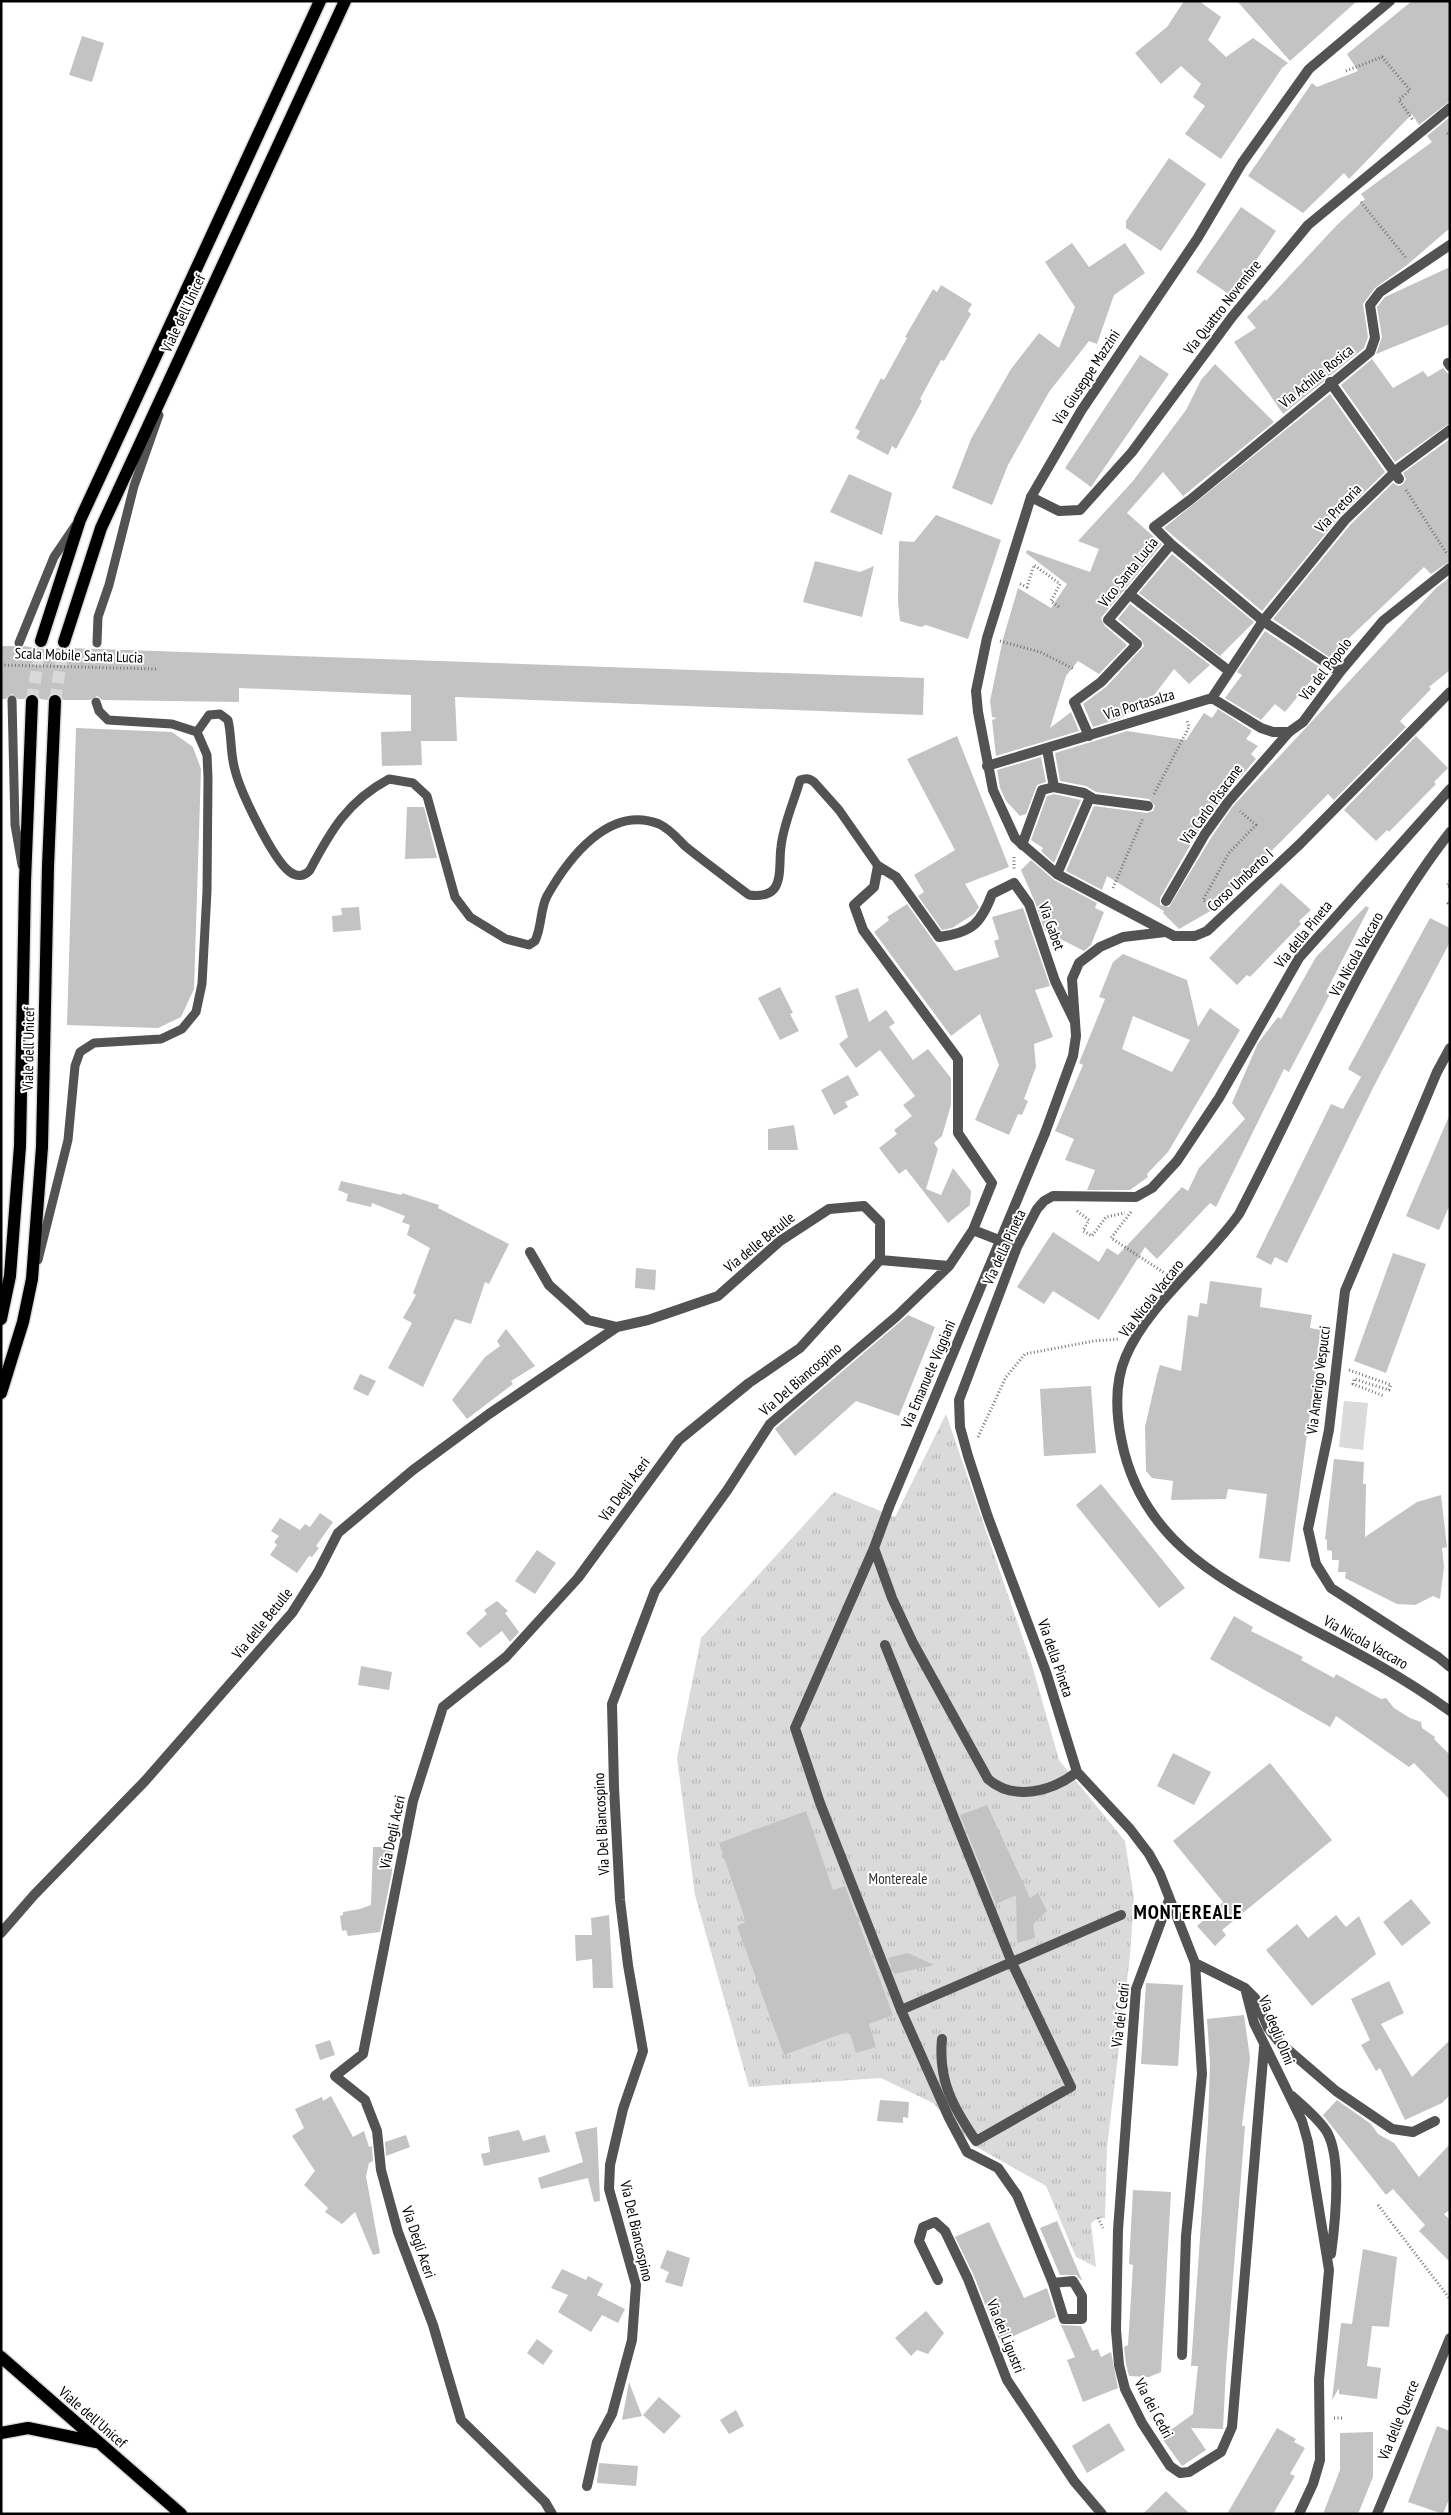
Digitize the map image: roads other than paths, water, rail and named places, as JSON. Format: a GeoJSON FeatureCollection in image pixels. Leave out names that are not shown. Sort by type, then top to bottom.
{"type":"FeatureCollection","features":[{"type":"Feature","properties":{"kind":"main road","name":"Viale dell'Unicef"},"geometry":{"type":"LineString","coordinates":[[41,641],[80,520],[320,1]]}},
{"type":"Feature","properties":{"kind":"main road","name":"Viale dell'Unicef"},"geometry":{"type":"LineString","coordinates":[[64,642],[101,528],[345,1]]}},
{"type":"Feature","properties":{"kind":"main road","name":"Viale dell'Unicef"},"geometry":{"type":"LineString","coordinates":[[1,1319],[10,1276],[20,1146],[25,882],[32,701]]}},
{"type":"Feature","properties":{"kind":"main road","name":"Viale dell'Unicef"},"geometry":{"type":"LineString","coordinates":[[1,1393],[24,1322],[32,1279],[42,1147],[48,866],[56,701]]}},
{"type":"Feature","properties":{"kind":"main road","name":"Viale dell'Unicef"},"geometry":{"type":"LineString","coordinates":[[1,2357],[96,2442],[181,2514]]}},
{"type":"Feature","properties":{"kind":"main road"},"geometry":{"type":"LineString","coordinates":[[1,2433],[28,2428],[96,2442]]}},
{"type":"Feature","properties":{"kind":"main road","name":"Viale dell'Unicef"},"geometry":{"type":"LineString","coordinates":[[166,2500],[176,2514]]}},
{"type":"Feature","properties":{"kind":"street","name":"Via Giuseppe Mazzini"},"geometry":{"type":"LineString","coordinates":[[1019,841],[993,790],[987,766],[976,691],[987,638],[1031,497],[1081,411],[1197,239],[1242,163],[1303,77],[1309,69],[1390,1]]}},
{"type":"Feature","properties":{"kind":"street","name":"Via Quattro Novembre"},"geometry":{"type":"LineString","coordinates":[[1031,497],[1059,511],[1080,510],[1132,452],[1232,317],[1308,225],[1450,108]]}},
{"type":"Feature","properties":{"kind":"street","name":"Via Achille Rosica"},"geometry":{"type":"LineString","coordinates":[[1190,500],[1330,382],[1370,352],[1375,338],[1370,305],[1380,292],[1450,245]]}},
{"type":"Feature","properties":{"kind":"street"},"geometry":{"type":"LineString","coordinates":[[1330,382],[1397,475]]}},
{"type":"Feature","properties":{"kind":"street","name":"Via Pretoria"},"geometry":{"type":"LineString","coordinates":[[1262,621],[1345,520],[1450,430]]}},
{"type":"Feature","properties":{"kind":"street","name":"Vico Santa Lucia"},"geometry":{"type":"LineString","coordinates":[[1089,736],[1074,702],[1101,682],[1137,644],[1108,620],[1171,544],[1154,527],[1190,500]]}},
{"type":"Feature","properties":{"kind":"street"},"geometry":{"type":"LineString","coordinates":[[1171,544],[1262,621],[1340,672]]}},
{"type":"Feature","properties":{"kind":"street","name":"Via del Popolo"},"geometry":{"type":"LineString","coordinates":[[1289,732],[1303,722],[1340,672],[1384,621],[1450,568]]}},
{"type":"Feature","properties":{"kind":"street"},"geometry":{"type":"LineString","coordinates":[[1129,594],[1229,671]]}},
{"type":"Feature","properties":{"kind":"street"},"geometry":{"type":"LineString","coordinates":[[1262,621],[1212,698],[1260,728],[1273,732],[1289,732]]}},
{"type":"Feature","properties":{"kind":"street","name":"Corso Umberto I"},"geometry":{"type":"LineString","coordinates":[[1019,841],[1057,874],[1165,932],[1174,936],[1195,936],[1207,931],[1300,844],[1450,692]]}},
{"type":"Feature","properties":{"kind":"street","name":"Via Portasalza"},"geometry":{"type":"LineString","coordinates":[[987,766],[1212,698]]}},
{"type":"Feature","properties":{"kind":"street","name":"Via Carlo Pisacane"},"geometry":{"type":"LineString","coordinates":[[1166,901],[1205,834],[1228,802],[1289,732]]}},
{"type":"Feature","properties":{"kind":"street"},"geometry":{"type":"LineString","coordinates":[[1047,749],[1054,787]]}},
{"type":"Feature","properties":{"kind":"street"},"geometry":{"type":"LineString","coordinates":[[1019,841],[1042,790],[1054,787],[1084,793],[1090,797],[1148,806]]}},
{"type":"Feature","properties":{"kind":"street","name":"Via della Pineta"},"geometry":{"type":"LineString","coordinates":[[1077,1772],[1046,1672],[988,1518],[960,1426],[959,1400],[1017,1247],[1040,1205],[1053,1196],[1136,1197],[1152,1188],[1177,1161],[1219,1098],[1299,958],[1450,789]]}},
{"type":"Feature","properties":{"kind":"street"},"geometry":{"type":"LineString","coordinates":[[1057,874],[1090,797]]}},
{"type":"Feature","properties":{"kind":"street","name":"Via Nicola Vaccaro"},"geometry":{"type":"LineString","coordinates":[[1450,832],[1401,903],[1345,1004],[1239,1214],[1228,1231],[1179,1282],[1134,1338],[1125,1357],[1120,1374],[1118,1424],[1124,1455],[1136,1488],[1149,1512],[1190,1556],[1226,1581],[1397,1675],[1450,1711]]}},
{"type":"Feature","properties":{"kind":"street","name":"Via Gabet"},"geometry":{"type":"LineString","coordinates":[[878,866],[896,877],[939,937],[959,934],[976,925],[985,914],[992,894],[1014,883],[1029,904],[1055,981],[1074,1022]]}},
{"type":"Feature","properties":{"kind":"street","name":"Via Del Biancospino"},"geometry":{"type":"LineString","coordinates":[[587,2486],[597,2442],[612,2414],[632,2340],[636,2284],[609,2189],[610,2165],[623,2109],[643,2051],[628,1965],[620,1900],[612,1704],[655,1591],[728,1489],[770,1424],[897,1316],[948,1266],[974,1230],[992,1183],[958,1133],[958,1059],[863,930],[854,905],[874,887],[878,866]]}},
{"type":"Feature","properties":{"kind":"street","name":"Via Emanuele Viggiani"},"geometry":{"type":"LineString","coordinates":[[1053,2283],[1017,2195],[998,2168],[967,2152],[948,2118],[901,2010],[820,1803],[795,1728],[874,1548],[889,1507],[1045,1133],[1073,1056],[1076,1036],[1072,979],[1079,963],[1100,946],[1123,937],[1165,932]]}},
{"type":"Feature","properties":{"kind":"street","name":"Via Amerigo Vespucci"},"geometry":{"type":"LineString","coordinates":[[1450,1048],[1437,1072],[1345,1291],[1328,1430],[1308,1529],[1316,1564],[1331,1588],[1438,1657],[1450,1668]]}},
{"type":"Feature","properties":{"kind":"street","name":"Via delle Betulle"},"geometry":{"type":"LineString","coordinates":[[1,1933],[34,1895],[145,1781],[292,1613],[318,1572],[338,1533],[413,1470],[489,1414],[617,1327],[648,1320],[718,1296],[780,1241],[829,1208],[864,1206],[880,1222],[880,1260]]}},
{"type":"Feature","properties":{"kind":"street"},"geometry":{"type":"LineString","coordinates":[[974,1230],[1017,1247]]}},
{"type":"Feature","properties":{"kind":"street","name":"Via delle Betulle"},"geometry":{"type":"LineString","coordinates":[[530,1252],[549,1285],[588,1320],[617,1327]]}},
{"type":"Feature","properties":{"kind":"street"},"geometry":{"type":"LineString","coordinates":[[880,1260],[948,1266]]}},
{"type":"Feature","properties":{"kind":"street","name":"Via Degli Aceri"},"geometry":{"type":"LineString","coordinates":[[552,2514],[545,2502],[461,2420],[434,2325],[398,2232],[380,2170],[377,2131],[365,2100],[336,2076],[363,2054],[412,1801],[442,1707],[506,1657],[578,1578],[679,1440],[749,1382],[800,1348],[880,1260]]}},
{"type":"Feature","properties":{"kind":"street"},"geometry":{"type":"LineString","coordinates":[[874,1548],[892,1598],[912,1642],[988,1779],[997,1787],[1006,1790],[1037,1791],[1053,1787],[1077,1772],[1130,1829],[1149,1854],[1160,1874],[1195,1963],[1202,2074],[1186,2236],[1182,2355]]}},
{"type":"Feature","properties":{"kind":"street"},"geometry":{"type":"LineString","coordinates":[[885,1645],[1012,1963],[1071,2087],[976,2141],[955,2112],[946,2087],[940,2062],[942,2039]]}},
{"type":"Feature","properties":{"kind":"street","name":"Via dei Cedri"},"geometry":{"type":"LineString","coordinates":[[1169,1900],[1136,1989],[1121,2178],[1116,2330],[1119,2365],[1125,2389],[1142,2423],[1170,2466],[1180,2473],[1189,2472],[1221,2452],[1232,2427],[1264,2046]]}},
{"type":"Feature","properties":{"kind":"street"},"geometry":{"type":"LineString","coordinates":[[901,2010],[1121,1915]]}},
{"type":"Feature","properties":{"kind":"street","name":"Via degli Olmi"},"geometry":{"type":"LineString","coordinates":[[1195,1963],[1245,1988],[1248,2003],[1264,2046],[1302,2121],[1308,2142],[1329,2270]]}},
{"type":"Feature","properties":{"kind":"street"},"geometry":{"type":"LineString","coordinates":[[1245,1988],[1255,1998],[1268,2028],[1279,2042],[1336,2091],[1392,2129],[1414,2132],[1435,2122]]}},
{"type":"Feature","properties":{"kind":"street"},"geometry":{"type":"LineString","coordinates":[[1287,2091],[1316,2117],[1331,2142],[1335,2198],[1319,2380],[1320,2460],[1299,2514]]}},
{"type":"Feature","properties":{"kind":"street","name":"Via dei Ligustri"},"geometry":{"type":"LineString","coordinates":[[938,2280],[919,2241],[923,2227],[935,2222],[944,2231],[968,2279],[1007,2380],[1074,2481],[1102,2514]]}},
{"type":"Feature","properties":{"kind":"street","name":"Via delle Querce"},"geometry":{"type":"LineString","coordinates":[[1377,2514],[1450,2338]]}},
{"type":"Feature","properties":{"kind":"lane"},"geometry":{"type":"LineString","coordinates":[[97,643],[98,617],[109,585],[134,486],[173,375]]}},
{"type":"Feature","properties":{"kind":"lane"},"geometry":{"type":"LineString","coordinates":[[19,643],[54,557],[80,520]]}},
{"type":"Feature","properties":{"kind":"lane"},"geometry":{"type":"LineString","coordinates":[[12,700],[15,826],[25,882]]}},
{"type":"Feature","properties":{"kind":"lane"},"geometry":{"type":"LineString","coordinates":[[32,1279],[68,1140],[75,1066],[80,1052],[94,1044],[161,1039],[182,1029],[196,1012],[202,984],[208,778],[207,755],[197,732],[172,724],[108,720],[99,711],[96,702]]}},
{"type":"Feature","properties":{"kind":"lane"},"geometry":{"type":"LineString","coordinates":[[197,732],[209,715],[220,714],[228,720],[235,771],[247,805],[285,868],[298,876],[306,875],[329,834],[352,805],[374,787],[389,778],[412,783],[427,796],[455,897],[470,917],[506,939],[521,944],[529,945],[535,941],[546,899],[566,867],[594,837],[619,822],[636,820],[657,824],[667,829],[685,846],[749,895],[758,896],[768,893],[774,889],[778,879],[781,845],[800,780],[804,778],[810,778],[839,810],[878,866]]}},
{"type":"Feature","properties":{"kind":"tunnel"},"geometry":{"type":"LineString","coordinates":[[32,701],[41,641]]}},
{"type":"Feature","properties":{"kind":"tunnel"},"geometry":{"type":"LineString","coordinates":[[55,701],[64,642]]}},
{"type":"Feature","properties":{"kind":"district","name":"MONTEREALE"},"geometry":{"type":"Point","coordinates":[1188,1912]}},
{"type":"Feature","properties":{"kind":"park label","name":"Montereale"},"geometry":{"type":"Point","coordinates":[898,1878]}}]}
